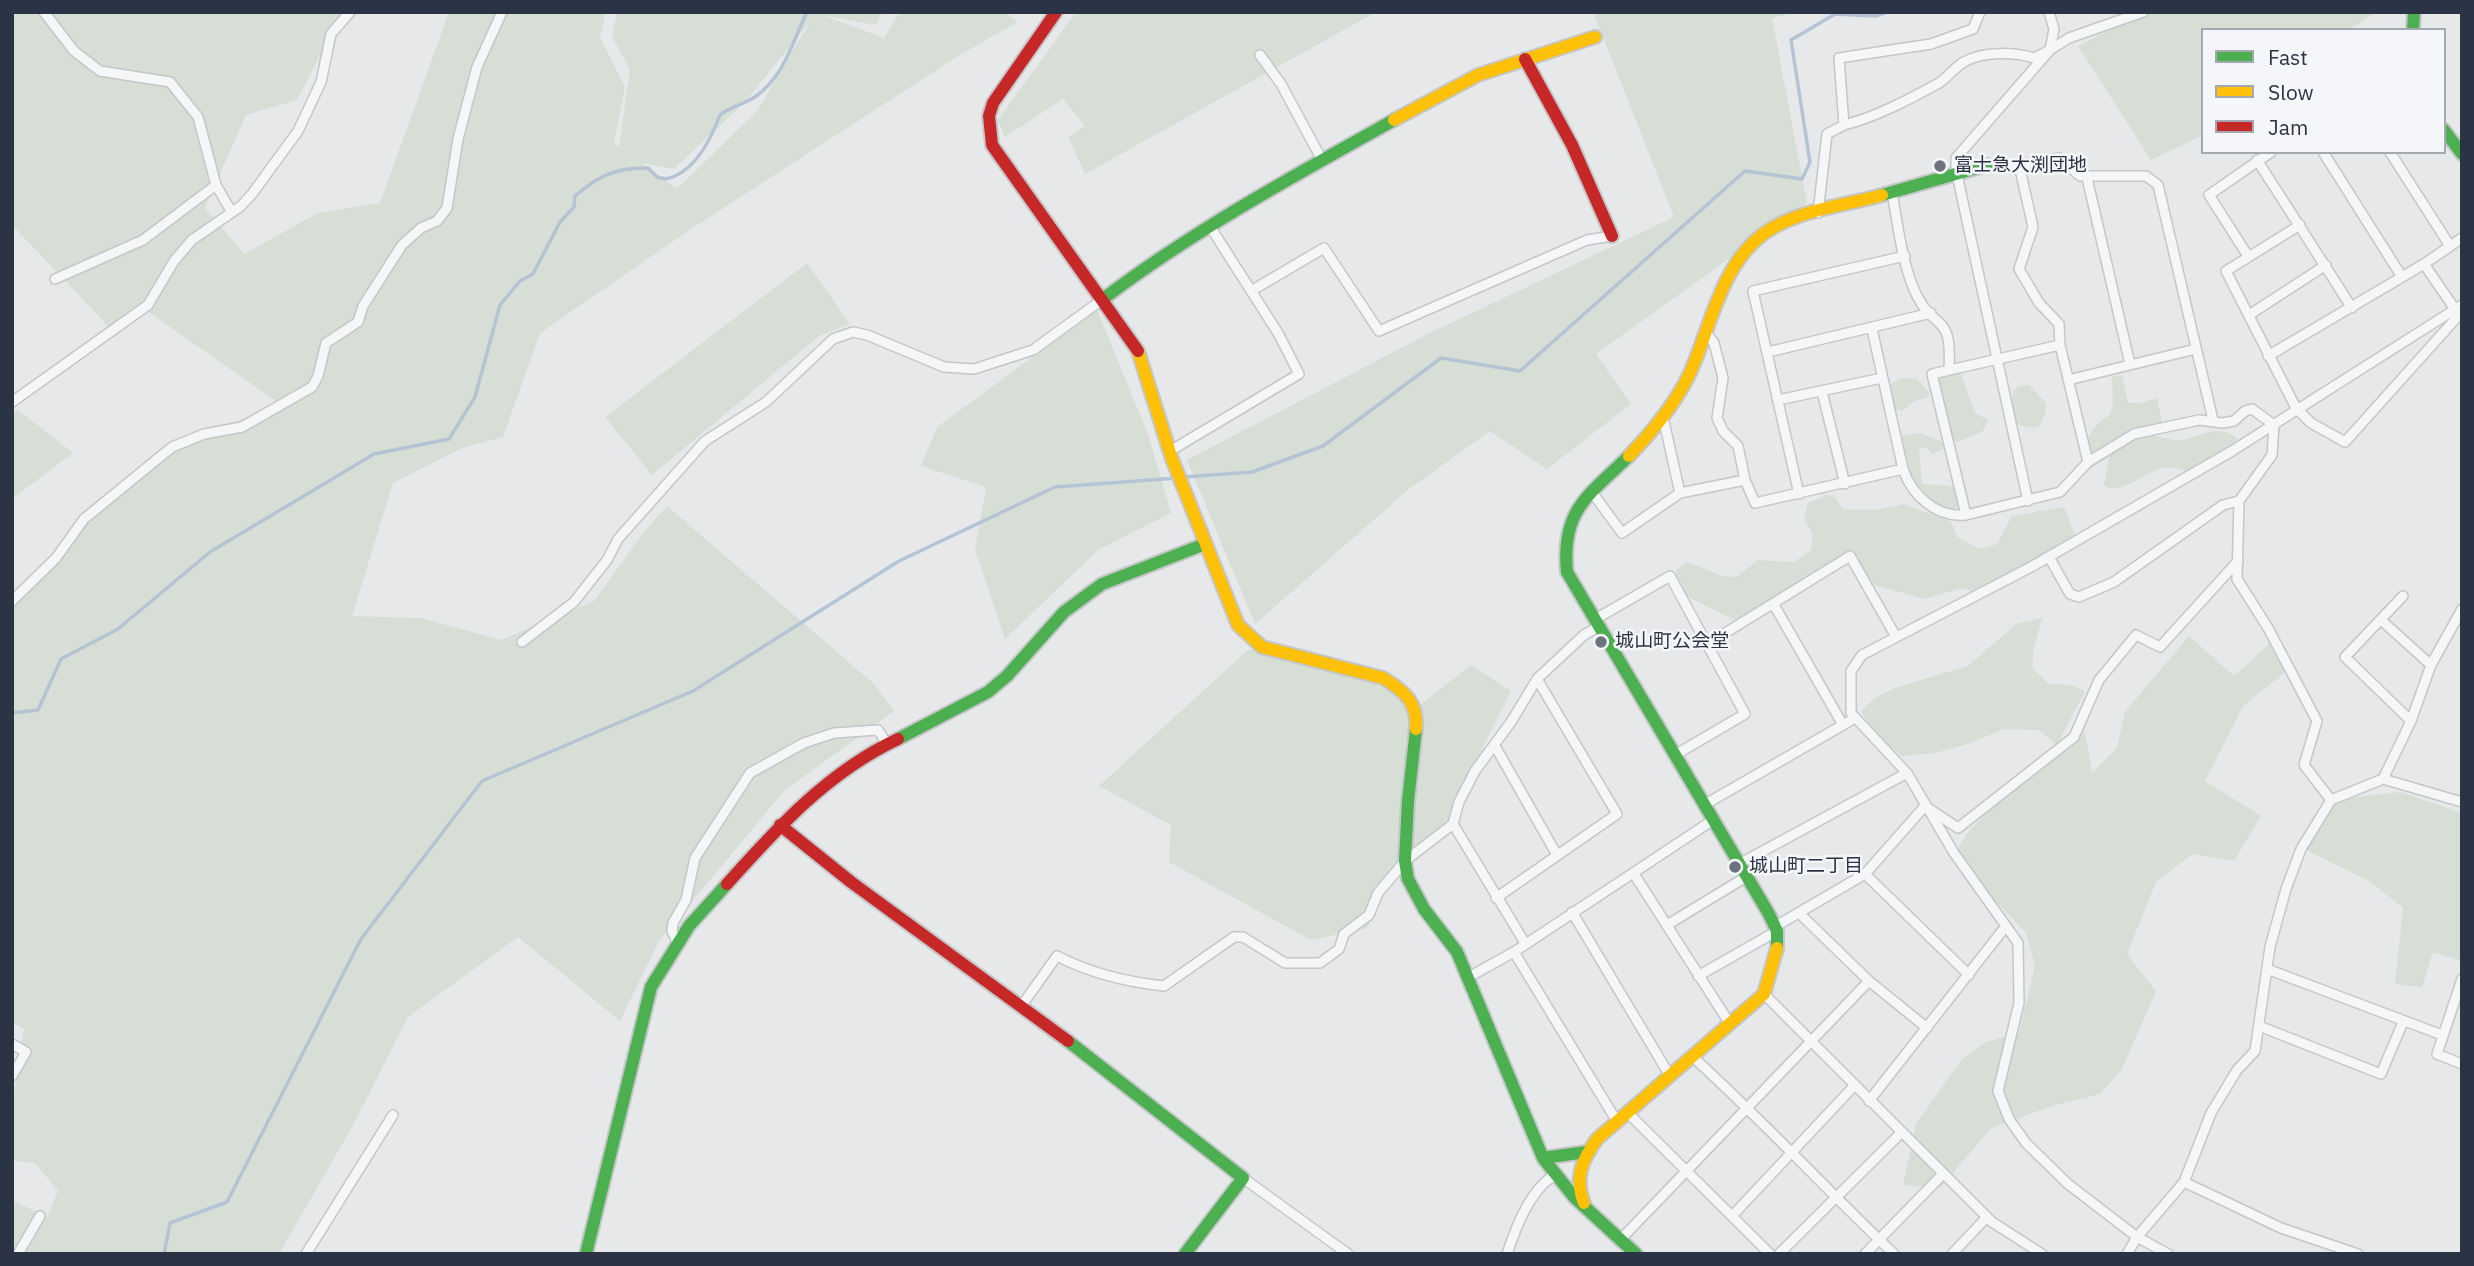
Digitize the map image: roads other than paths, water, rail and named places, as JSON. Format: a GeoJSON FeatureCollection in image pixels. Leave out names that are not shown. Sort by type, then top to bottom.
{"type":"FeatureCollection","features":[{"type":"Feature","properties":{"kind":"street"},"geometry":{"type":"LineString","coordinates":[[44,12],[74,51],[100,71],[170,82],[198,117],[216,185],[231,211]]}},
{"type":"Feature","properties":{"kind":"street"},"geometry":{"type":"LineString","coordinates":[[12,402],[148,305],[174,261],[192,240],[242,206],[298,131],[321,82],[331,34],[350,12]]}},
{"type":"Feature","properties":{"kind":"street"},"geometry":{"type":"LineString","coordinates":[[12,601],[56,558],[83,519],[172,447],[204,434],[242,427],[312,387],[326,343],[358,322],[363,306],[402,245],[421,228],[437,221],[447,208],[458,139],[477,67],[502,12]]}},
{"type":"Feature","properties":{"kind":"street"},"geometry":{"type":"LineString","coordinates":[[1056,12],[993,103],[989,131],[992,145],[1133,341],[1144,364],[1171,455],[1238,625],[1250,639],[1262,647],[1382,678],[1400,688],[1413,702],[1417,727],[1408,801],[1405,862],[1413,891],[1457,952],[1543,1158],[1553,1176],[1636,1254]]}},
{"type":"Feature","properties":{"kind":"street"},"geometry":{"type":"LineString","coordinates":[[1844,125],[1839,58],[1931,44],[1973,29],[1980,12]]}},
{"type":"Feature","properties":{"kind":"street"},"geometry":{"type":"LineString","coordinates":[[2028,501],[1956,170],[1956,158],[2050,50],[2054,29],[2049,12]]}},
{"type":"Feature","properties":{"kind":"street"},"geometry":{"type":"LineString","coordinates":[[1818,213],[1827,134],[1844,125],[1861,121],[1942,81],[1963,62],[1992,55],[2019,54],[2034,58],[2069,38],[2144,12]]}},
{"type":"Feature","properties":{"kind":"street"},"geometry":{"type":"LineString","coordinates":[[522,642],[574,602],[607,560],[618,539],[705,441],[766,402],[833,338],[853,332],[867,335],[944,367],[974,369],[1033,350],[1103,299],[1322,160],[1478,75],[1595,37]]}},
{"type":"Feature","properties":{"kind":"street"},"geometry":{"type":"LineString","coordinates":[[1260,55],[1282,84],[1322,160]]}},
{"type":"Feature","properties":{"kind":"street"},"geometry":{"type":"LineString","coordinates":[[1251,291],[1324,248],[1379,331],[1587,240],[1612,236],[1561,123],[1525,59]]}},
{"type":"Feature","properties":{"kind":"street"},"geometry":{"type":"LineString","coordinates":[[2446,133],[2462,154]]}},
{"type":"Feature","properties":{"kind":"street"},"geometry":{"type":"LineString","coordinates":[[2248,256],[2209,195],[2268,154]]}},
{"type":"Feature","properties":{"kind":"street"},"geometry":{"type":"LineString","coordinates":[[2324,154],[2402,277]]}},
{"type":"Feature","properties":{"kind":"street"},"geometry":{"type":"LineString","coordinates":[[2391,154],[2450,246]]}},
{"type":"Feature","properties":{"kind":"street"},"geometry":{"type":"LineString","coordinates":[[1590,1212],[1578,1190],[1586,1152],[1616,1120],[1629,1114],[1764,995],[1776,964],[1776,929],[1567,572],[1565,553],[1566,536],[1572,520],[1591,491],[1628,457],[1663,417],[1691,372],[1733,266],[1766,232],[1785,223],[1892,193],[1956,170],[1987,165],[2019,165],[2059,158],[2080,176],[2087,178],[2146,176],[2158,185],[2213,420]]}},
{"type":"Feature","properties":{"kind":"street"},"geometry":{"type":"LineString","coordinates":[[2257,160],[2352,308]]}},
{"type":"Feature","properties":{"kind":"street"},"geometry":{"type":"LineString","coordinates":[[2019,165],[2033,227],[2019,269],[2039,303],[2059,324],[2060,345],[2088,462]]}},
{"type":"Feature","properties":{"kind":"street"},"geometry":{"type":"LineString","coordinates":[[2087,178],[2130,364]]}},
{"type":"Feature","properties":{"kind":"street"},"geometry":{"type":"LineString","coordinates":[[55,279],[143,240],[216,185]]}},
{"type":"Feature","properties":{"kind":"street"},"geometry":{"type":"LineString","coordinates":[[1892,193],[1905,256],[1917,296],[1947,329],[1951,342],[1950,370]]}},
{"type":"Feature","properties":{"kind":"street"},"geometry":{"type":"LineString","coordinates":[[2300,225],[2226,271],[2297,408],[2311,422],[2345,442],[2459,315],[2458,307],[2424,264]]}},
{"type":"Feature","properties":{"kind":"street"},"geometry":{"type":"LineString","coordinates":[[1171,455],[1299,374],[1278,333],[1212,228]]}},
{"type":"Feature","properties":{"kind":"street"},"geometry":{"type":"LineString","coordinates":[[2268,356],[2352,308],[2462,238]]}},
{"type":"Feature","properties":{"kind":"street"},"geometry":{"type":"LineString","coordinates":[[1799,494],[1753,290],[1905,256]]}},
{"type":"Feature","properties":{"kind":"street"},"geometry":{"type":"LineString","coordinates":[[2249,315],[2326,265]]}},
{"type":"Feature","properties":{"kind":"street"},"geometry":{"type":"LineString","coordinates":[[2168,1254],[2137,1237],[2068,1184],[2026,1143],[2009,1119],[1998,1091],[2018,1003],[2018,943],[1954,853],[1907,773],[1855,718],[1849,695],[1851,671],[1862,654],[2049,557],[2274,425],[2458,307]]}},
{"type":"Feature","properties":{"kind":"street"},"geometry":{"type":"LineString","coordinates":[[1768,352],[1931,313]]}},
{"type":"Feature","properties":{"kind":"street"},"geometry":{"type":"LineString","coordinates":[[1872,329],[1908,482],[1930,506],[1953,516],[2060,492],[2088,462],[2134,434],[2163,426],[2213,420],[2222,424],[2234,421],[2245,411],[2252,409],[2274,425]]}},
{"type":"Feature","properties":{"kind":"street"},"geometry":{"type":"LineString","coordinates":[[1707,334],[1714,343],[1723,378],[1717,418],[1723,431],[1738,446],[1745,480],[1755,503],[1903,469]]}},
{"type":"Feature","properties":{"kind":"street"},"geometry":{"type":"LineString","coordinates":[[1966,515],[1932,374],[2060,345]]}},
{"type":"Feature","properties":{"kind":"street"},"geometry":{"type":"LineString","coordinates":[[2068,380],[2196,349]]}},
{"type":"Feature","properties":{"kind":"street"},"geometry":{"type":"LineString","coordinates":[[1778,400],[1882,378]]}},
{"type":"Feature","properties":{"kind":"street"},"geometry":{"type":"LineString","coordinates":[[1822,391],[1845,484]]}},
{"type":"Feature","properties":{"kind":"street"},"geometry":{"type":"LineString","coordinates":[[1663,417],[1680,493]]}},
{"type":"Feature","properties":{"kind":"street"},"geometry":{"type":"LineString","coordinates":[[2274,425],[2272,455],[2239,501],[2238,579],[2268,628],[2317,721],[2304,765],[2331,800]]}},
{"type":"Feature","properties":{"kind":"street"},"geometry":{"type":"LineString","coordinates":[[1591,491],[1622,533],[1680,493],[1745,480]]}},
{"type":"Feature","properties":{"kind":"street"},"geometry":{"type":"LineString","coordinates":[[2049,557],[2070,594],[2079,597],[2114,582],[2223,505],[2239,501]]}},
{"type":"Feature","properties":{"kind":"street"},"geometry":{"type":"LineString","coordinates":[[586,1254],[645,1006],[651,987],[677,942],[780,825],[829,780],[887,744],[964,707],[988,692],[1016,667],[1064,612],[1102,584],[1205,544]]}},
{"type":"Feature","properties":{"kind":"street"},"geometry":{"type":"LineString","coordinates":[[1709,643],[1774,606],[1850,556],[1895,635]]}},
{"type":"Feature","properties":{"kind":"street"},"geometry":{"type":"LineString","coordinates":[[1925,806],[1958,828],[1974,817],[2074,737],[2099,680],[2136,635],[2161,647],[2240,559]]}},
{"type":"Feature","properties":{"kind":"street"},"geometry":{"type":"LineString","coordinates":[[1022,1005],[1057,957],[1080,968],[1126,982],[1164,986],[1234,937],[1243,937],[1285,962],[1320,963],[1339,949],[1345,934],[1369,915],[1378,893],[1405,862],[1453,824],[1475,771],[1495,746],[1537,680],[1596,623],[1670,576],[1709,643],[1745,714],[1675,755]]}},
{"type":"Feature","properties":{"kind":"street"},"geometry":{"type":"LineString","coordinates":[[2403,596],[2345,657],[2411,721]]}},
{"type":"Feature","properties":{"kind":"street"},"geometry":{"type":"LineString","coordinates":[[1774,606],[1843,725]]}},
{"type":"Feature","properties":{"kind":"street"},"geometry":{"type":"LineString","coordinates":[[2383,779],[2411,721],[2431,665],[2462,609]]}},
{"type":"Feature","properties":{"kind":"street"},"geometry":{"type":"LineString","coordinates":[[2381,620],[2431,665]]}},
{"type":"Feature","properties":{"kind":"street"},"geometry":{"type":"LineString","coordinates":[[1496,898],[1617,814],[1537,680]]}},
{"type":"Feature","properties":{"kind":"street"},"geometry":{"type":"LineString","coordinates":[[1704,805],[1855,718]]}},
{"type":"Feature","properties":{"kind":"street"},"geometry":{"type":"LineString","coordinates":[[677,942],[672,931],[673,923],[686,900],[695,858],[750,773],[804,743],[834,733],[878,730],[887,744]]}},
{"type":"Feature","properties":{"kind":"street"},"geometry":{"type":"LineString","coordinates":[[1495,746],[1557,855]]}},
{"type":"Feature","properties":{"kind":"street"},"geometry":{"type":"LineString","coordinates":[[1738,864],[1907,773]]}},
{"type":"Feature","properties":{"kind":"street"},"geometry":{"type":"LineString","coordinates":[[2127,1254],[2137,1237],[2184,1182],[2211,1113],[2237,1070],[2255,1051],[2273,937],[2293,869],[2301,849],[2331,800],[2383,779],[2462,802]]}},
{"type":"Feature","properties":{"kind":"street"},"geometry":{"type":"LineString","coordinates":[[1698,976],[1865,874],[1925,806]]}},
{"type":"Feature","properties":{"kind":"street"},"geometry":{"type":"LineString","coordinates":[[1468,978],[1514,952],[1713,820]]}},
{"type":"Feature","properties":{"kind":"street"},"geometry":{"type":"LineString","coordinates":[[1453,824],[1525,943]]}},
{"type":"Feature","properties":{"kind":"street"},"geometry":{"type":"LineString","coordinates":[[780,825],[851,882],[1022,1005],[1243,1178],[1348,1254]]}},
{"type":"Feature","properties":{"kind":"street"},"geometry":{"type":"LineString","coordinates":[[1634,874],[1730,1024]]}},
{"type":"Feature","properties":{"kind":"street"},"geometry":{"type":"LineString","coordinates":[[1865,874],[1969,975]]}},
{"type":"Feature","properties":{"kind":"street"},"geometry":{"type":"LineString","coordinates":[[1667,925],[1746,877]]}},
{"type":"Feature","properties":{"kind":"street"},"geometry":{"type":"LineString","coordinates":[[1572,912],[1670,1076]]}},
{"type":"Feature","properties":{"kind":"street"},"geometry":{"type":"LineString","coordinates":[[1800,914],[1869,981],[1927,1028]]}},
{"type":"Feature","properties":{"kind":"street"},"geometry":{"type":"LineString","coordinates":[[1869,1101],[2006,926]]}},
{"type":"Feature","properties":{"kind":"street"},"geometry":{"type":"LineString","coordinates":[[1514,952],[1616,1120]]}},
{"type":"Feature","properties":{"kind":"street"},"geometry":{"type":"LineString","coordinates":[[2267,969],[2442,1035]]}},
{"type":"Feature","properties":{"kind":"street"},"geometry":{"type":"LineString","coordinates":[[2462,979],[2459,1005],[2442,1035],[2437,1054],[2462,1064]]}},
{"type":"Feature","properties":{"kind":"street"},"geometry":{"type":"LineString","coordinates":[[1621,1240],[1869,981]]}},
{"type":"Feature","properties":{"kind":"street"},"geometry":{"type":"LineString","coordinates":[[1764,995],[1987,1217],[2040,1253]]}},
{"type":"Feature","properties":{"kind":"street"},"geometry":{"type":"LineString","coordinates":[[2259,1026],[2381,1074],[2403,1021]]}},
{"type":"Feature","properties":{"kind":"street"},"geometry":{"type":"LineString","coordinates":[[12,1044],[26,1052],[12,1076]]}},
{"type":"Feature","properties":{"kind":"street"},"geometry":{"type":"LineString","coordinates":[[1693,1057],[1793,1150],[1836,1199],[1894,1254]]}},
{"type":"Feature","properties":{"kind":"street"},"geometry":{"type":"LineString","coordinates":[[1733,1215],[1854,1086]]}},
{"type":"Feature","properties":{"kind":"street"},"geometry":{"type":"LineString","coordinates":[[1629,1114],[1770,1254]]}},
{"type":"Feature","properties":{"kind":"street"},"geometry":{"type":"LineString","coordinates":[[306,1254],[393,1115]]}},
{"type":"Feature","properties":{"kind":"street"},"geometry":{"type":"LineString","coordinates":[[1779,1254],[1901,1133]]}},
{"type":"Feature","properties":{"kind":"street"},"geometry":{"type":"LineString","coordinates":[[1543,1158],[1586,1152]]}},
{"type":"Feature","properties":{"kind":"street"},"geometry":{"type":"LineString","coordinates":[[1866,1254],[1943,1174]]}},
{"type":"Feature","properties":{"kind":"street"},"geometry":{"type":"LineString","coordinates":[[1507,1254],[1521,1220],[1541,1184],[1553,1176]]}},
{"type":"Feature","properties":{"kind":"street"},"geometry":{"type":"LineString","coordinates":[[1185,1254],[1243,1178]]}},
{"type":"Feature","properties":{"kind":"street"},"geometry":{"type":"LineString","coordinates":[[2184,1182],[2281,1228],[2358,1254]]}},
{"type":"Feature","properties":{"kind":"street"},"geometry":{"type":"LineString","coordinates":[[18,1254],[40,1216]]}},
{"type":"Feature","properties":{"kind":"street"},"geometry":{"type":"LineString","coordinates":[[1952,1254],[1987,1217]]}},
{"type":"Feature","properties":{"kind":"waterway"},"geometry":{"type":"LineString","coordinates":[[12,713],[38,710],[61,659],[118,629],[210,552],[374,454],[449,439],[475,397],[500,305],[520,281],[533,274],[560,222],[574,207],[575,196],[600,178],[617,171],[648,168],[657,177],[666,179],[685,170],[701,154],[720,115],[755,97],[774,79],[787,58],[807,12]]}},
{"type":"Feature","properties":{"kind":"waterway"},"geometry":{"type":"LineString","coordinates":[[1184,477],[1252,472],[1323,446],[1441,358],[1520,371],[1745,171],[1802,179],[1810,162],[1791,40],[1835,14],[1876,16],[1887,12]]}},
{"type":"Feature","properties":{"kind":"waterway"},"geometry":{"type":"LineString","coordinates":[[164,1254],[170,1223],[227,1202],[361,939],[482,781],[693,691],[899,561],[1055,487],[1177,478]]}},
{"type":"Feature","properties":{"kind":"place","name":"富士急大渕団地"},"geometry":{"type":"Point","coordinates":[1940,166]}},
{"type":"Feature","properties":{"kind":"place","name":"城山町公会堂"},"geometry":{"type":"Point","coordinates":[1601,642]}},
{"type":"Feature","properties":{"kind":"place","name":"城山町二丁目"},"geometry":{"type":"Point","coordinates":[1735,867]}}]}
